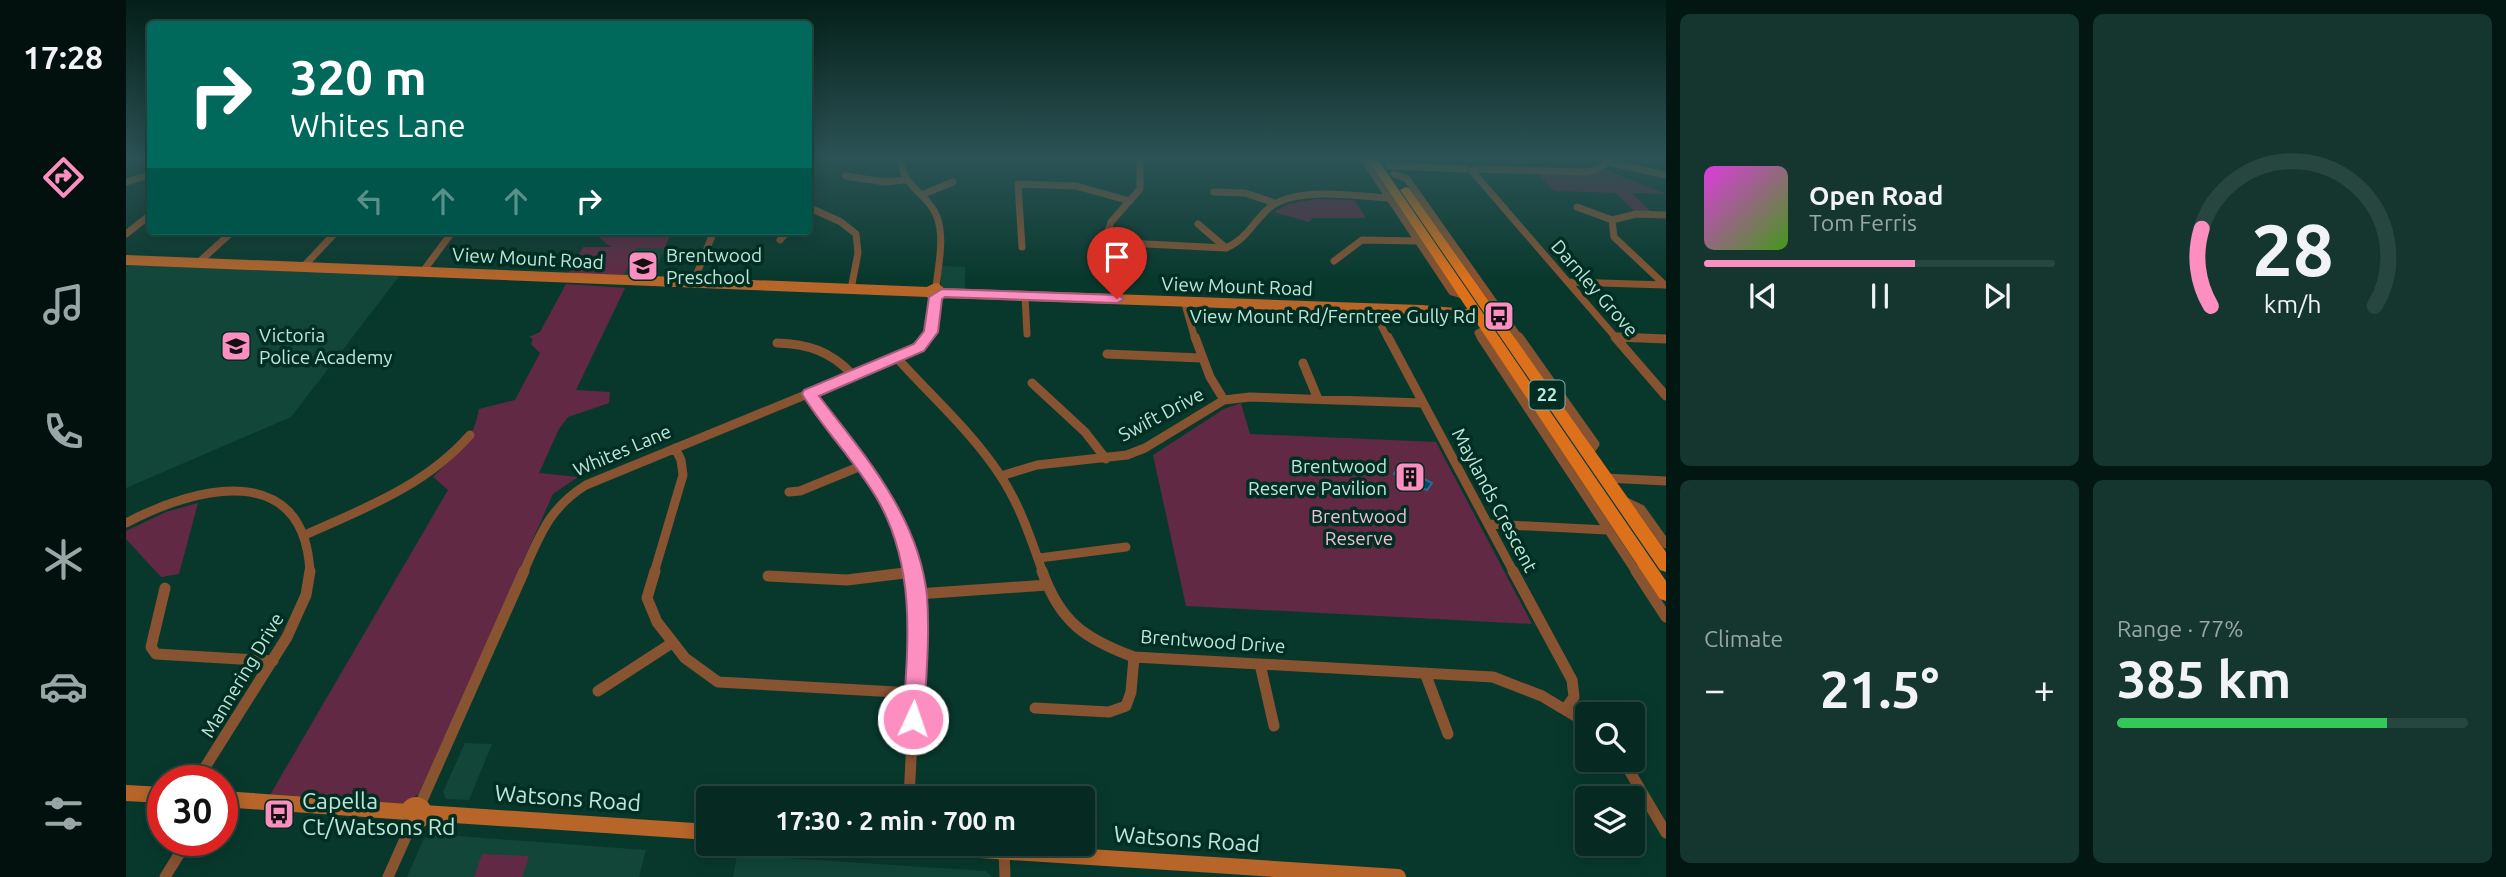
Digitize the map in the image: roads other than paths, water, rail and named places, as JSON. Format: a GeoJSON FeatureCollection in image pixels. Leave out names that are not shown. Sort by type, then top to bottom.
{"type":"FeatureCollection","features":[{"type":"Feature","properties":{"kind":"main road","name":"22"},"geometry":{"type":"LineString","coordinates":[[1404,199],[1475,307],[1486,329],[1666,594]]}},
{"type":"Feature","properties":{"kind":"main road","name":"22"},"geometry":{"type":"LineString","coordinates":[[1404,199],[1475,307],[1519,345],[1588,454],[1666,565]]}},
{"type":"Feature","properties":{"kind":"main road"},"geometry":{"type":"LineString","coordinates":[[1586,478],[1605,478]]}},
{"type":"Feature","properties":{"kind":"street","name":"Whites Lane"},"geometry":{"type":"LineString","coordinates":[[388,877],[546,522],[554,510],[579,486],[897,358],[926,341],[933,325],[939,224],[933,207],[924,199]]}},
{"type":"Feature","properties":{"kind":"street"},"geometry":{"type":"LineString","coordinates":[[1019,199],[1022,247]]}},
{"type":"Feature","properties":{"kind":"street"},"geometry":{"type":"LineString","coordinates":[[1117,299],[1107,242],[1111,222],[1130,201],[1123,199]]}},
{"type":"Feature","properties":{"kind":"street"},"geometry":{"type":"LineString","coordinates":[[1264,199],[1275,204]]}},
{"type":"Feature","properties":{"kind":"street"},"geometry":{"type":"LineString","coordinates":[[1107,242],[1226,248],[1240,244],[1275,204],[1298,199]]}},
{"type":"Feature","properties":{"kind":"street"},"geometry":{"type":"LineString","coordinates":[[1388,199],[1452,292],[1475,307]]}},
{"type":"Feature","properties":{"kind":"street"},"geometry":{"type":"LineString","coordinates":[[1420,199],[1519,345]]}},
{"type":"Feature","properties":{"kind":"street","name":"Darnley Grove"},"geometry":{"type":"LineString","coordinates":[[1496,199],[1666,396]]}},
{"type":"Feature","properties":{"kind":"street"},"geometry":{"type":"LineString","coordinates":[[1577,207],[1612,220],[1636,214],[1666,215]]}},
{"type":"Feature","properties":{"kind":"street"},"geometry":{"type":"LineString","coordinates":[[812,209],[848,225],[858,235],[859,247],[851,289]]}},
{"type":"Feature","properties":{"kind":"street"},"geometry":{"type":"LineString","coordinates":[[812,214],[817,211]]}},
{"type":"Feature","properties":{"kind":"street"},"geometry":{"type":"LineString","coordinates":[[126,234],[147,217]]}},
{"type":"Feature","properties":{"kind":"street"},"geometry":{"type":"LineString","coordinates":[[1612,220],[1614,237],[1666,285]]}},
{"type":"Feature","properties":{"kind":"street"},"geometry":{"type":"LineString","coordinates":[[1198,224],[1226,248]]}},
{"type":"Feature","properties":{"kind":"street"},"geometry":{"type":"LineString","coordinates":[[199,262],[229,235]]}},
{"type":"Feature","properties":{"kind":"street"},"geometry":{"type":"LineString","coordinates":[[304,266],[333,235]]}},
{"type":"Feature","properties":{"kind":"street"},"geometry":{"type":"LineString","coordinates":[[424,270],[450,235]]}},
{"type":"Feature","properties":{"kind":"street"},"geometry":{"type":"LineString","coordinates":[[693,283],[712,235]]}},
{"type":"Feature","properties":{"kind":"street"},"geometry":{"type":"LineString","coordinates":[[779,240],[784,235]]}},
{"type":"Feature","properties":{"kind":"street"},"geometry":{"type":"LineString","coordinates":[[1334,261],[1354,242],[1362,240],[1417,241]]}},
{"type":"Feature","properties":{"kind":"street","name":"View Mount Road"},"geometry":{"type":"LineString","coordinates":[[126,260],[1447,312],[1475,307]]}},
{"type":"Feature","properties":{"kind":"street"},"geometry":{"type":"LineString","coordinates":[[1569,282],[1666,285]]}},
{"type":"Feature","properties":{"kind":"street"},"geometry":{"type":"LineString","coordinates":[[1025,296],[1027,334]]}},
{"type":"Feature","properties":{"kind":"street"},"geometry":{"type":"LineString","coordinates":[[1184,302],[1201,358],[1224,400]]}},
{"type":"Feature","properties":{"kind":"street","name":"Maylands Crescent"},"geometry":{"type":"LineString","coordinates":[[1373,308],[1572,680],[1574,698],[1566,708]]}},
{"type":"Feature","properties":{"kind":"street"},"geometry":{"type":"LineString","coordinates":[[1486,329],[1478,333],[1666,617]]}},
{"type":"Feature","properties":{"kind":"street"},"geometry":{"type":"LineString","coordinates":[[1617,337],[1666,339]]}},
{"type":"Feature","properties":{"kind":"street"},"geometry":{"type":"LineString","coordinates":[[777,343],[800,343],[822,349],[839,360],[852,374]]}},
{"type":"Feature","properties":{"kind":"street"},"geometry":{"type":"LineString","coordinates":[[1107,354],[1201,358]]}},
{"type":"Feature","properties":{"kind":"street","name":"Brentwood Drive"},"geometry":{"type":"LineString","coordinates":[[897,358],[985,454],[1020,510],[1040,558],[1047,585],[1064,616],[1078,630],[1104,646],[1134,657],[1493,677],[1531,689],[1575,714]]}},
{"type":"Feature","properties":{"kind":"street"},"geometry":{"type":"LineString","coordinates":[[1303,363],[1318,399]]}},
{"type":"Feature","properties":{"kind":"street"},"geometry":{"type":"LineString","coordinates":[[1032,383],[1085,432],[1106,459]]}},
{"type":"Feature","properties":{"kind":"street"},"geometry":{"type":"LineString","coordinates":[[809,394],[875,482],[898,522],[913,572],[917,594],[910,786]]}},
{"type":"Feature","properties":{"kind":"street","name":"Swift Drive"},"geometry":{"type":"LineString","coordinates":[[1000,476],[1045,464],[1127,455],[1144,448],[1224,400],[1250,397],[1423,403]]}},
{"type":"Feature","properties":{"kind":"street"},"geometry":{"type":"LineString","coordinates":[[305,535],[421,480],[456,453],[470,435]]}},
{"type":"Feature","properties":{"kind":"street"},"geometry":{"type":"LineString","coordinates":[[675,448],[681,460],[683,475],[647,598],[650,610],[672,643],[701,675],[718,682],[915,692]]}},
{"type":"Feature","properties":{"kind":"street"},"geometry":{"type":"LineString","coordinates":[[789,492],[800,491],[862,466]]}},
{"type":"Feature","properties":{"kind":"street"},"geometry":{"type":"LineString","coordinates":[[1605,478],[1666,481]]}},
{"type":"Feature","properties":{"kind":"street","name":"Mannering Drive"},"geometry":{"type":"LineString","coordinates":[[126,523],[188,498],[243,492],[277,501],[293,515],[305,535],[310,564],[305,598],[293,628],[207,765]]}},
{"type":"Feature","properties":{"kind":"street"},"geometry":{"type":"LineString","coordinates":[[1620,500],[1639,507],[1666,544]]}},
{"type":"Feature","properties":{"kind":"street"},"geometry":{"type":"LineString","coordinates":[[1489,524],[1607,530]]}},
{"type":"Feature","properties":{"kind":"street"},"geometry":{"type":"LineString","coordinates":[[1040,558],[1126,547]]}},
{"type":"Feature","properties":{"kind":"street"},"geometry":{"type":"LineString","coordinates":[[768,576],[848,580],[913,572]]}},
{"type":"Feature","properties":{"kind":"street"},"geometry":{"type":"LineString","coordinates":[[917,594],[1047,585]]}},
{"type":"Feature","properties":{"kind":"street"},"geometry":{"type":"LineString","coordinates":[[165,588],[151,647],[156,654],[273,661]]}},
{"type":"Feature","properties":{"kind":"street"},"geometry":{"type":"LineString","coordinates":[[598,691],[672,643]]}},
{"type":"Feature","properties":{"kind":"street"},"geometry":{"type":"LineString","coordinates":[[1035,708],[1109,712],[1126,706],[1132,692],[1134,657]]}},
{"type":"Feature","properties":{"kind":"street"},"geometry":{"type":"LineString","coordinates":[[1260,664],[1274,726]]}},
{"type":"Feature","properties":{"kind":"street"},"geometry":{"type":"LineString","coordinates":[[1425,673],[1448,734]]}},
{"type":"Feature","properties":{"kind":"street"},"geometry":{"type":"LineString","coordinates":[[1630,772],[1666,833]]}},
{"type":"Feature","properties":{"kind":"street"},"geometry":{"type":"LineString","coordinates":[[126,793],[147,794]]}},
{"type":"Feature","properties":{"kind":"street","name":"Watsons Road"},"geometry":{"type":"LineString","coordinates":[[238,800],[696,831]]}},
{"type":"Feature","properties":{"kind":"street"},"geometry":{"type":"LineString","coordinates":[[165,877],[178,856]]}},
{"type":"Feature","properties":{"kind":"street"},"geometry":{"type":"LineString","coordinates":[[1004,856],[1005,877]]}},
{"type":"Feature","properties":{"kind":"street","name":"Watsons Road"},"geometry":{"type":"LineString","coordinates":[[1060,856],[1227,871],[1398,877]]}},
{"type":"Feature","properties":{"kind":"place","name":"Brentwood Preschool"},"geometry":{"type":"Point","coordinates":[643,266]}},
{"type":"Feature","properties":{"kind":"place","name":"View Mount Rd/Ferntree Gully Rd"},"geometry":{"type":"Point","coordinates":[1499,316]}},
{"type":"Feature","properties":{"kind":"place","name":"Victoria Police Academy"},"geometry":{"type":"Point","coordinates":[236,346]}},
{"type":"Feature","properties":{"kind":"place","name":"Brentwood Reserve Pavilion"},"geometry":{"type":"Point","coordinates":[1410,477]}},
{"type":"Feature","properties":{"kind":"place","name":"Capella Ct/Watsons Rd"},"geometry":{"type":"Point","coordinates":[279,814]}},
{"type":"Feature","properties":{"kind":"park label","name":"Brentwood Reserve"},"geometry":{"type":"Point","coordinates":[1359,527]}}]}
